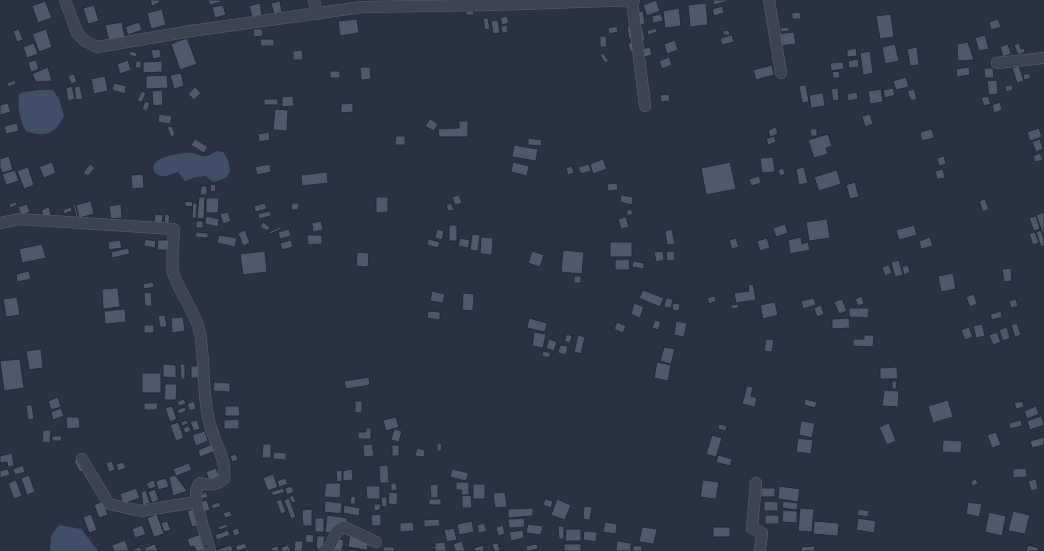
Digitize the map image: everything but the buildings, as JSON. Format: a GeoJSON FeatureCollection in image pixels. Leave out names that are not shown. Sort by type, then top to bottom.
{"type":"FeatureCollection","features":[{"type":"Feature","properties":{"kind":"street"},"geometry":{"type":"LineString","coordinates":[[65,0],[77,33],[85,41],[96,47],[191,31],[362,7],[490,6],[633,0],[645,106]]}},
{"type":"Feature","properties":{"kind":"street"},"geometry":{"type":"LineString","coordinates":[[314,0],[317,14]]}},
{"type":"Feature","properties":{"kind":"street"},"geometry":{"type":"LineString","coordinates":[[769,0],[781,74]]}},
{"type":"Feature","properties":{"kind":"street"},"geometry":{"type":"LineString","coordinates":[[997,63],[1044,58]]}},
{"type":"Feature","properties":{"kind":"street"},"geometry":{"type":"LineString","coordinates":[[0,223],[20,219],[174,229],[173,271],[187,305],[197,323],[202,346],[209,422],[225,471],[224,479],[219,483],[209,485],[200,483],[196,487],[196,502],[210,551]]}},
{"type":"Feature","properties":{"kind":"street"},"geometry":{"type":"LineString","coordinates":[[82,459],[109,504],[141,511],[196,502]]}},
{"type":"Feature","properties":{"kind":"street"},"geometry":{"type":"LineString","coordinates":[[756,483],[752,528],[762,533],[760,551]]}},
{"type":"Feature","properties":{"kind":"street"},"geometry":{"type":"LineString","coordinates":[[324,551],[328,550],[337,531],[344,527],[376,542]]}},
{"type":"Feature","properties":{"kind":"water"},"geometry":{"type":"Polygon","coordinates":[[[39,90],[53,90],[59,99],[64,116],[53,131],[44,134],[26,131],[19,108],[19,94],[39,90]]]}},
{"type":"Feature","properties":{"kind":"water"},"geometry":{"type":"Polygon","coordinates":[[[216,151],[223,152],[228,160],[230,171],[227,177],[215,182],[206,176],[196,177],[185,181],[178,172],[162,176],[158,175],[153,168],[159,160],[166,157],[190,153],[206,156],[216,151]]]}},
{"type":"Feature","properties":{"kind":"water"},"geometry":{"type":"Polygon","coordinates":[[[59,525],[81,529],[98,551],[50,551],[51,536],[59,525]]]}}]}
